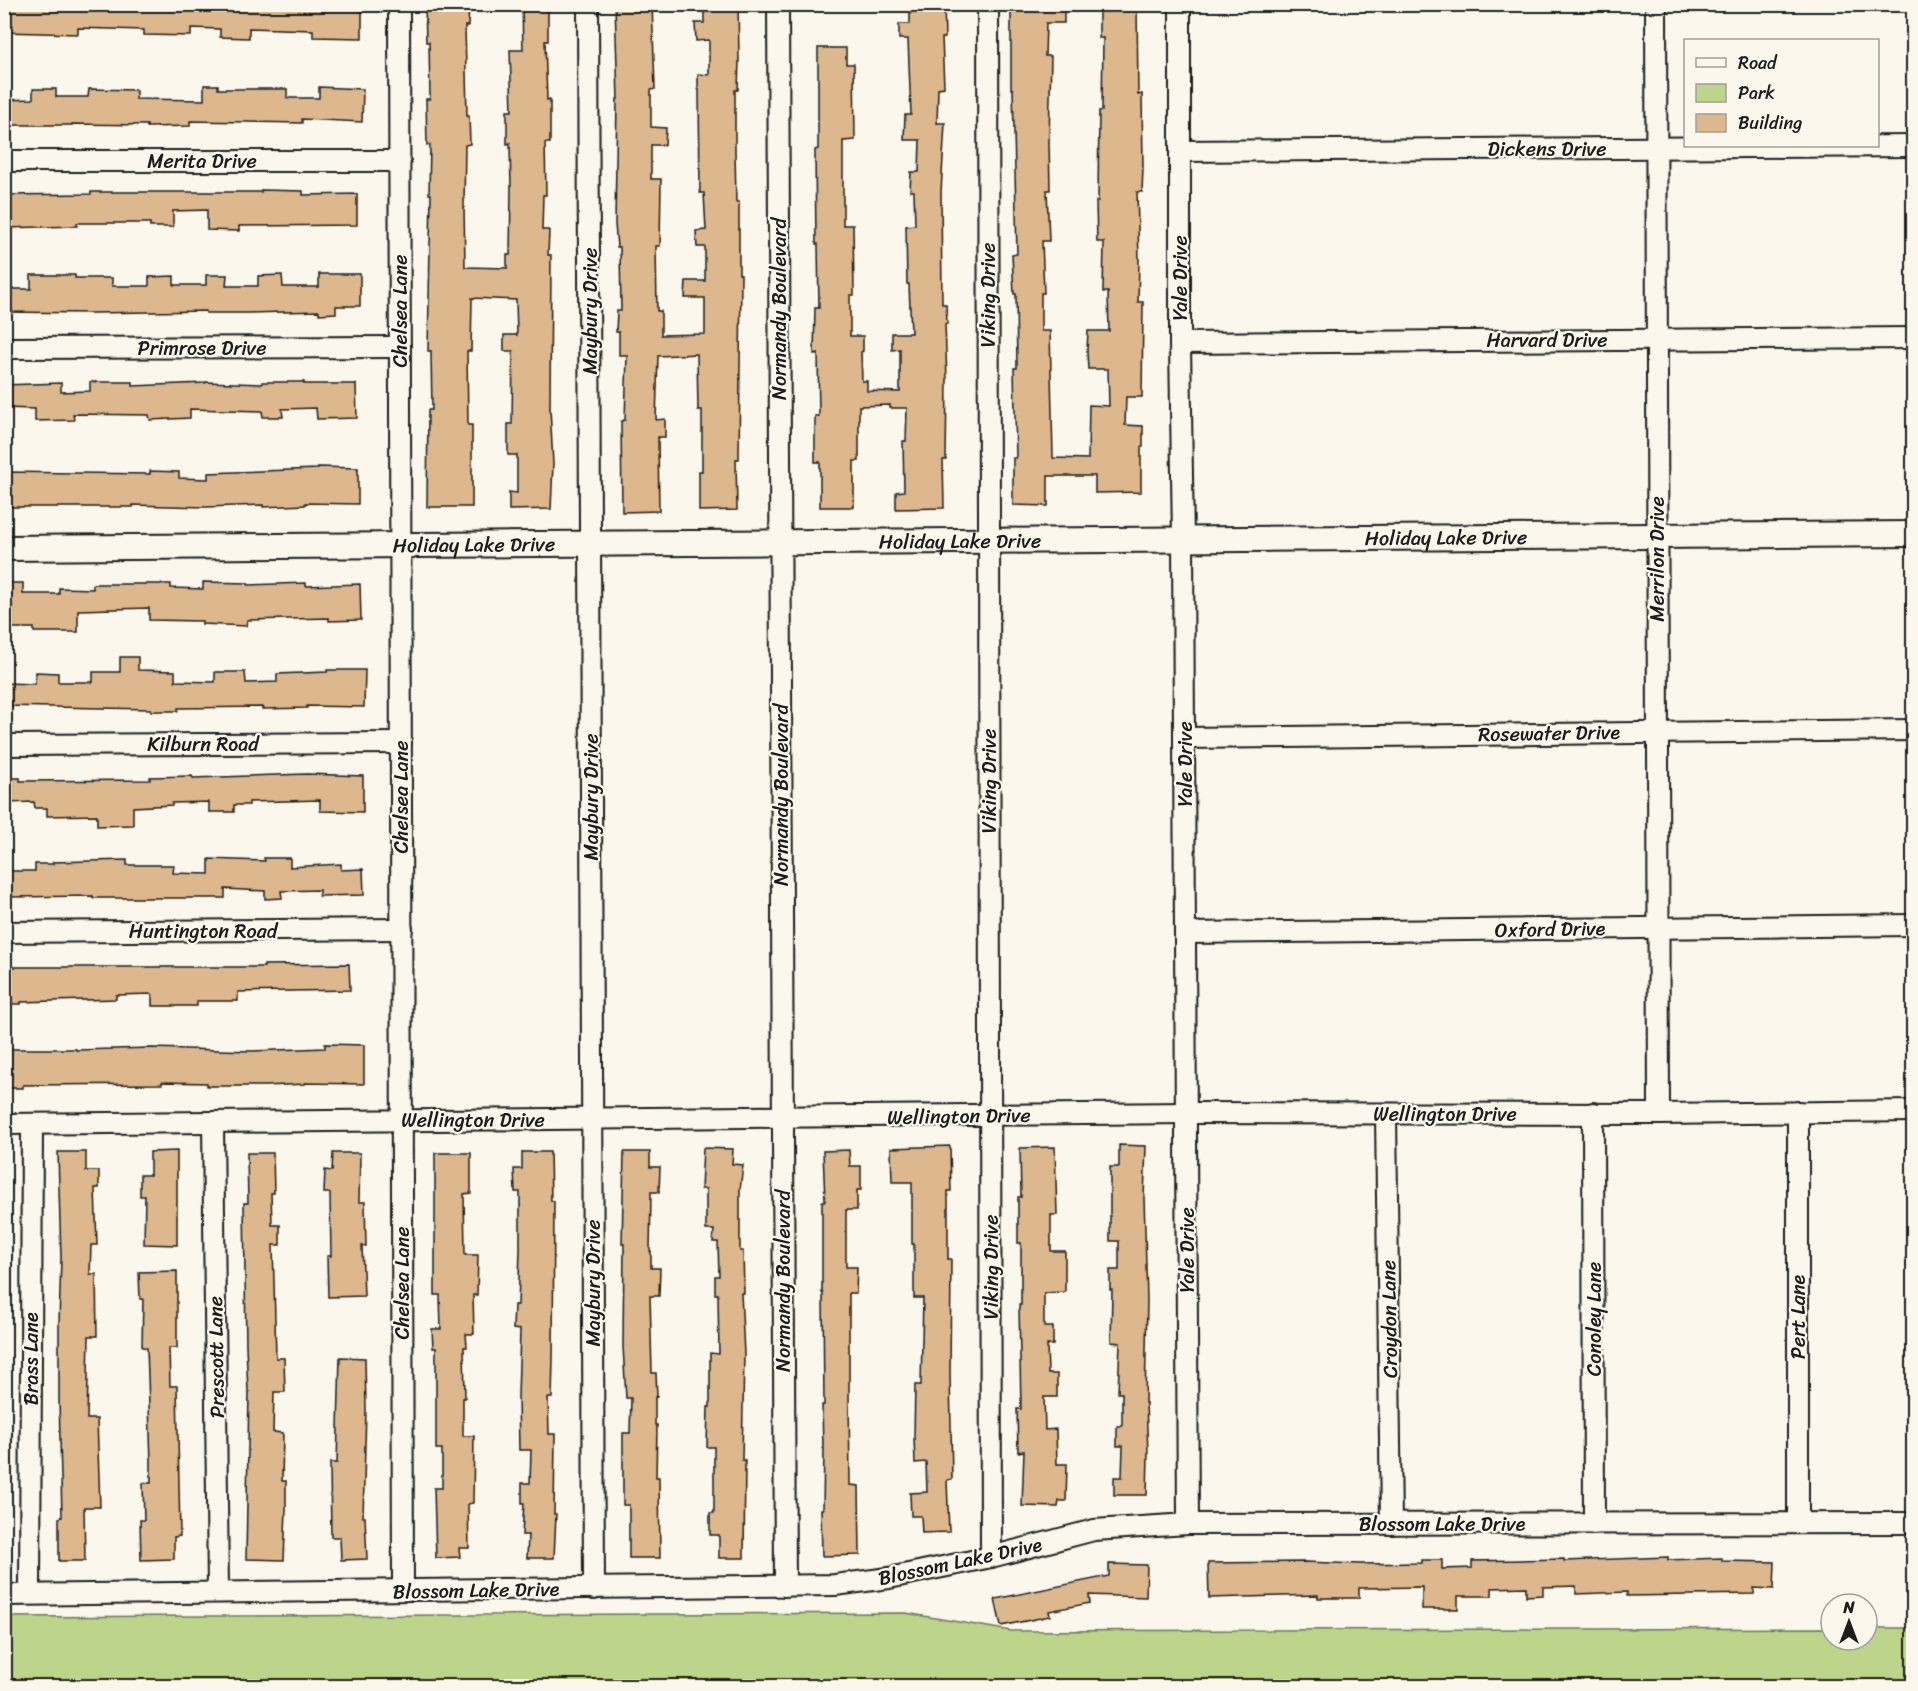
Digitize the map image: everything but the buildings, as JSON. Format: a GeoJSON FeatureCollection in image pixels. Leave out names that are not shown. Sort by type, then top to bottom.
{"type":"FeatureCollection","features":[{"type":"Feature","properties":{"kind":"street","name":"Chelsea Lane"},"geometry":{"type":"LineString","coordinates":[[399,4],[403,1590]]}},
{"type":"Feature","properties":{"kind":"street","name":"Maybury Drive"},"geometry":{"type":"LineString","coordinates":[[588,4],[594,1588]]}},
{"type":"Feature","properties":{"kind":"street","name":"Normandy Boulevard"},"geometry":{"type":"LineString","coordinates":[[778,4],[785,1586]]}},
{"type":"Feature","properties":{"kind":"street","name":"Viking Drive"},"geometry":{"type":"LineString","coordinates":[[988,4],[991,1557]]}},
{"type":"Feature","properties":{"kind":"street","name":"Yale Drive"},"geometry":{"type":"LineString","coordinates":[[1180,4],[1188,1524]]}},
{"type":"Feature","properties":{"kind":"street","name":"Merrilon Drive"},"geometry":{"type":"LineString","coordinates":[[1656,4],[1659,1114]]}},
{"type":"Feature","properties":{"kind":"street","name":"Dickens Drive"},"geometry":{"type":"LineString","coordinates":[[1879,146],[1914,146]]}},
{"type":"Feature","properties":{"kind":"street","name":"Dickens Drive"},"geometry":{"type":"LineString","coordinates":[[1180,151],[1828,147]]}},
{"type":"Feature","properties":{"kind":"street","name":"Merita Drive"},"geometry":{"type":"LineString","coordinates":[[4,161],[400,161]]}},
{"type":"Feature","properties":{"kind":"street","name":"Harvard Drive"},"geometry":{"type":"LineString","coordinates":[[1180,343],[1914,338]]}},
{"type":"Feature","properties":{"kind":"street","name":"Primrose Drive"},"geometry":{"type":"LineString","coordinates":[[4,348],[400,347]]}},
{"type":"Feature","properties":{"kind":"street","name":"Holiday Lake Drive"},"geometry":{"type":"LineString","coordinates":[[4,548],[1914,534]]}},
{"type":"Feature","properties":{"kind":"street","name":"Rosewater Drive"},"geometry":{"type":"LineString","coordinates":[[1184,738],[1914,730]]}},
{"type":"Feature","properties":{"kind":"street","name":"Kilburn Road"},"geometry":{"type":"LineString","coordinates":[[4,745],[401,742]]}},
{"type":"Feature","properties":{"kind":"street","name":"Oxford Drive"},"geometry":{"type":"LineString","coordinates":[[1186,933],[1914,925]]}},
{"type":"Feature","properties":{"kind":"street","name":"Huntington Road"},"geometry":{"type":"LineString","coordinates":[[4,932],[402,929]]}},
{"type":"Feature","properties":{"kind":"street","name":"Wellington Drive"},"geometry":{"type":"LineString","coordinates":[[4,1124],[1187,1113],[1659,1114],[1914,1111]]}},
{"type":"Feature","properties":{"kind":"street","name":"Pert Lane"},"geometry":{"type":"LineString","coordinates":[[1798,1112],[1798,1523]]}},
{"type":"Feature","properties":{"kind":"street","name":"Conoley Lane"},"geometry":{"type":"LineString","coordinates":[[1593,1113],[1594,1524]]}},
{"type":"Feature","properties":{"kind":"street","name":"Croydon Lane"},"geometry":{"type":"LineString","coordinates":[[1386,1114],[1391,1524]]}},
{"type":"Feature","properties":{"kind":"street","name":"Prescott Lane"},"geometry":{"type":"LineString","coordinates":[[213,1122],[219,1592]]}},
{"type":"Feature","properties":{"kind":"street","name":"Brass Lane"},"geometry":{"type":"LineString","coordinates":[[30,1594],[32,1124]]}},
{"type":"Feature","properties":{"kind":"street","name":"Blossom Lake Drive"},"geometry":{"type":"LineString","coordinates":[[4,1595],[835,1585],[889,1578],[991,1557],[1094,1530],[1188,1524],[1914,1523]]}},
{"type":"Feature","properties":{"kind":"green space"},"geometry":{"type":"Polygon","coordinates":[[[906,1613],[1011,1631],[1819,1628],[1819,1652],[1879,1652],[1879,1628],[1913,1628],[1913,1686],[5,1686],[5,1617],[906,1613]]]}}]}
